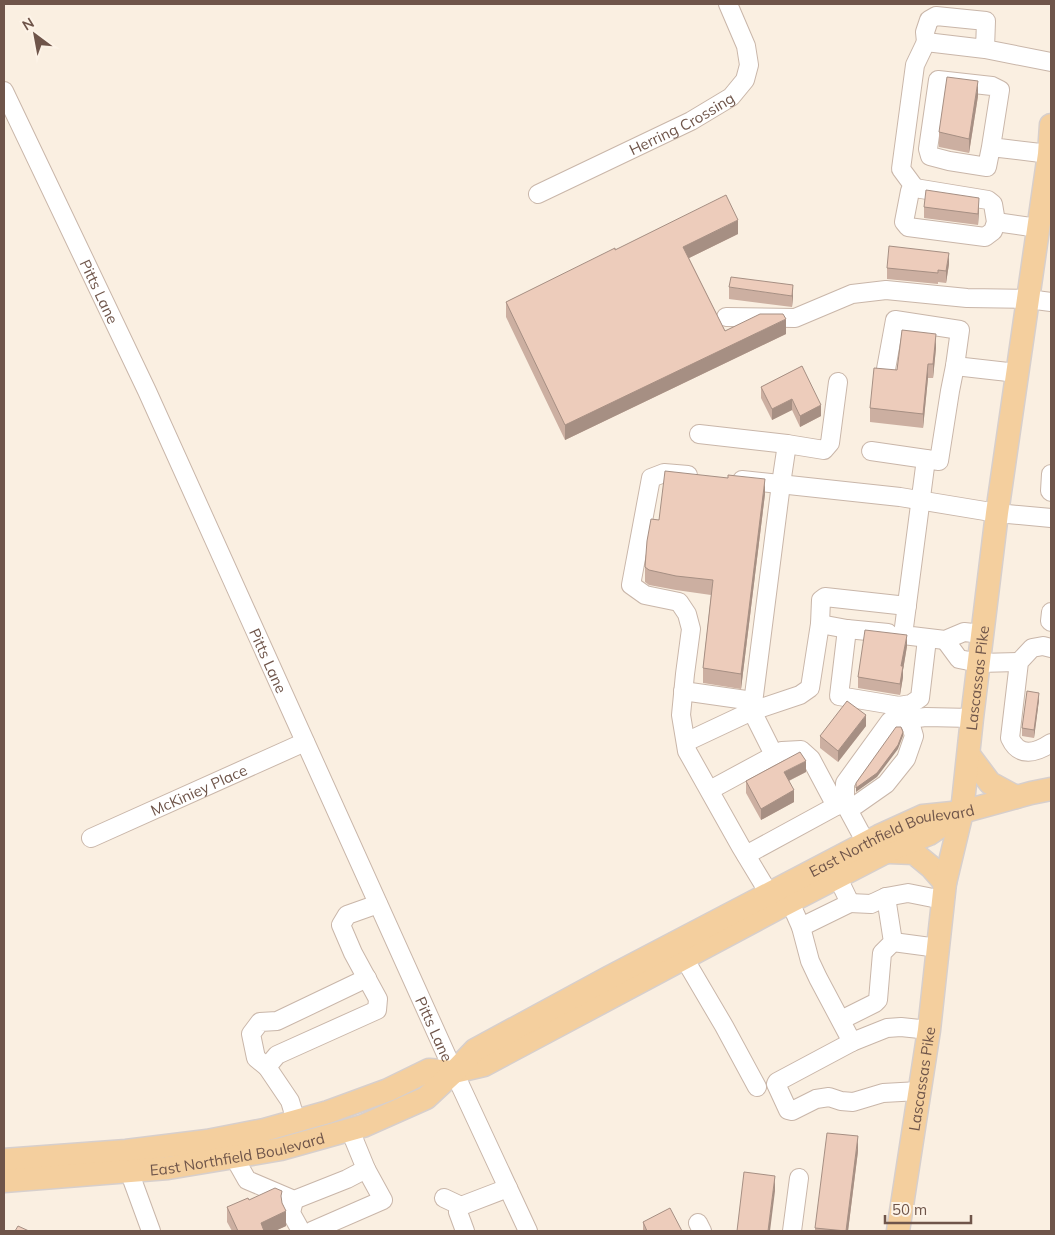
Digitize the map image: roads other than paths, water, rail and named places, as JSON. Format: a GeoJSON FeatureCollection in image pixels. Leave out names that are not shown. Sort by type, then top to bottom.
{"type":"FeatureCollection","features":[{"type":"Feature","properties":{"kind":"main road","name":"Lascassas Pike"},"geometry":{"type":"LineString","coordinates":[[898,1231],[929,1030],[944,892],[962,812],[997,513],[1049,154],[1051,125]]}},
{"type":"Feature","properties":{"kind":"main road"},"geometry":{"type":"LineString","coordinates":[[969,755],[990,783],[1016,797]]}},
{"type":"Feature","properties":{"kind":"main road"},"geometry":{"type":"LineString","coordinates":[[962,812],[1051,789]]}},
{"type":"Feature","properties":{"kind":"main road","name":"East Northfield Boulevard"},"geometry":{"type":"LineString","coordinates":[[613,986],[684,958],[779,902],[866,843],[923,816],[962,812]]}},
{"type":"Feature","properties":{"kind":"main road","name":"East Northfield Boulevard"},"geometry":{"type":"LineString","coordinates":[[5,1166],[127,1161],[208,1141],[264,1130],[328,1112],[388,1090],[429,1070],[454,1072],[484,1065],[613,986],[779,902],[838,878],[888,852],[929,834],[962,812]]}},
{"type":"Feature","properties":{"kind":"main road"},"geometry":{"type":"LineString","coordinates":[[888,852],[914,853],[931,867],[944,892]]}},
{"type":"Feature","properties":{"kind":"main road","name":"East Northfield Boulevard"},"geometry":{"type":"LineString","coordinates":[[127,1161],[168,1168],[281,1150],[363,1126],[426,1098],[454,1072]]}},
{"type":"Feature","properties":{"kind":"street","name":"Herring Crossing"},"geometry":{"type":"LineString","coordinates":[[538,194],[691,121],[731,97],[745,80],[749,65],[746,46],[728,4]]}},
{"type":"Feature","properties":{"kind":"street"},"geometry":{"type":"LineString","coordinates":[[915,188],[902,169],[916,65],[926,42],[925,32],[929,20],[936,16],[986,21],[985,49]]}},
{"type":"Feature","properties":{"kind":"street"},"geometry":{"type":"LineString","coordinates":[[926,42],[985,49],[1051,62]]}},
{"type":"Feature","properties":{"kind":"street"},"geometry":{"type":"LineString","coordinates":[[914,79],[938,80],[992,86],[1000,90],[987,167],[930,156],[928,149],[938,80]]}},
{"type":"Feature","properties":{"kind":"street","name":"Pitts Lane"},"geometry":{"type":"LineString","coordinates":[[4,90],[147,391],[454,1072],[528,1231]]}},
{"type":"Feature","properties":{"kind":"street"},"geometry":{"type":"LineString","coordinates":[[991,147],[1049,154]]}},
{"type":"Feature","properties":{"kind":"street"},"geometry":{"type":"LineString","coordinates":[[915,188],[988,200],[993,204],[996,222],[994,232],[985,237],[908,227],[904,222],[910,191],[915,188]]}},
{"type":"Feature","properties":{"kind":"street"},"geometry":{"type":"LineString","coordinates":[[996,222],[1038,228]]}},
{"type":"Feature","properties":{"kind":"street"},"geometry":{"type":"LineString","coordinates":[[726,317],[795,318],[852,294],[886,290],[967,298],[1028,299],[1051,302]]}},
{"type":"Feature","properties":{"kind":"street"},"geometry":{"type":"LineString","coordinates":[[871,451],[939,461],[960,330],[895,320],[886,369]]}},
{"type":"Feature","properties":{"kind":"street"},"geometry":{"type":"LineString","coordinates":[[955,366],[1017,373]]}},
{"type":"Feature","properties":{"kind":"street"},"geometry":{"type":"LineString","coordinates":[[698,434],[824,450],[830,443],[838,382]]}},
{"type":"Feature","properties":{"kind":"street"},"geometry":{"type":"LineString","coordinates":[[774,755],[752,706],[787,444]]}},
{"type":"Feature","properties":{"kind":"street"},"geometry":{"type":"LineString","coordinates":[[903,635],[926,459]]}},
{"type":"Feature","properties":{"kind":"street"},"geometry":{"type":"LineString","coordinates":[[700,476],[664,472],[651,478],[632,585],[645,595],[679,602],[687,614],[691,629],[681,715],[687,750],[746,855],[779,902],[801,926],[810,961],[852,1042]]}},
{"type":"Feature","properties":{"kind":"street"},"geometry":{"type":"LineString","coordinates":[[1051,474],[1051,492]]}},
{"type":"Feature","properties":{"kind":"street"},"geometry":{"type":"LineString","coordinates":[[728,479],[890,496],[997,513],[1051,518]]}},
{"type":"Feature","properties":{"kind":"street"},"geometry":{"type":"LineString","coordinates":[[686,742],[752,706],[800,694],[810,688],[820,624],[821,600],[825,597],[907,606]]}},
{"type":"Feature","properties":{"kind":"street"},"geometry":{"type":"LineString","coordinates":[[1051,612],[1051,622]]}},
{"type":"Feature","properties":{"kind":"street"},"geometry":{"type":"LineString","coordinates":[[820,624],[927,639],[945,640],[964,632],[983,634]]}},
{"type":"Feature","properties":{"kind":"street"},"geometry":{"type":"LineString","coordinates":[[847,629],[839,696],[899,706],[912,704],[920,698],[927,639]]}},
{"type":"Feature","properties":{"kind":"street"},"geometry":{"type":"LineString","coordinates":[[945,640],[960,659],[979,663],[1019,662]]}},
{"type":"Feature","properties":{"kind":"street"},"geometry":{"type":"LineString","coordinates":[[1051,648],[1043,646],[1032,648],[1019,662],[1010,738],[1013,745],[1021,751],[1030,752],[1051,744]]}},
{"type":"Feature","properties":{"kind":"street"},"geometry":{"type":"LineString","coordinates":[[683,691],[752,706]]}},
{"type":"Feature","properties":{"kind":"street"},"geometry":{"type":"LineString","coordinates":[[841,805],[845,783],[890,721],[926,717],[972,718]]}},
{"type":"Feature","properties":{"kind":"street"},"geometry":{"type":"LineString","coordinates":[[746,855],[841,805],[856,805],[886,784],[906,759],[914,736],[909,719]]}},
{"type":"Feature","properties":{"kind":"street","name":"McKiniey Place"},"geometry":{"type":"LineString","coordinates":[[91,838],[305,742]]}},
{"type":"Feature","properties":{"kind":"street"},"geometry":{"type":"LineString","coordinates":[[710,790],[782,751],[801,750],[811,758],[866,843]]}},
{"type":"Feature","properties":{"kind":"street"},"geometry":{"type":"LineString","coordinates":[[838,878],[850,902]]}},
{"type":"Feature","properties":{"kind":"street"},"geometry":{"type":"LineString","coordinates":[[801,926],[850,902],[870,904],[886,897],[908,893],[944,892]]}},
{"type":"Feature","properties":{"kind":"street"},"geometry":{"type":"LineString","coordinates":[[886,897],[893,942]]}},
{"type":"Feature","properties":{"kind":"street"},"geometry":{"type":"LineString","coordinates":[[267,1067],[277,1055],[377,1010],[378,999],[353,953],[341,925],[347,915],[378,904]]}},
{"type":"Feature","properties":{"kind":"street"},"geometry":{"type":"LineString","coordinates":[[893,942],[938,948]]}},
{"type":"Feature","properties":{"kind":"street"},"geometry":{"type":"LineString","coordinates":[[841,1020],[878,1000],[882,953],[893,942]]}},
{"type":"Feature","properties":{"kind":"street"},"geometry":{"type":"LineString","coordinates":[[684,958],[757,1087]]}},
{"type":"Feature","properties":{"kind":"street"},"geometry":{"type":"LineString","coordinates":[[296,1121],[290,1101],[267,1067],[256,1058],[251,1034],[260,1022],[277,1020],[367,978]]}},
{"type":"Feature","properties":{"kind":"street"},"geometry":{"type":"LineString","coordinates":[[919,1091],[883,1093],[852,1102],[829,1097],[816,1099],[792,1111],[788,1110],[776,1084],[852,1042],[887,1028],[901,1027],[929,1030]]}},
{"type":"Feature","properties":{"kind":"street"},"geometry":{"type":"LineString","coordinates":[[312,1231],[383,1200],[366,1169],[350,1130]]}},
{"type":"Feature","properties":{"kind":"street"},"geometry":{"type":"LineString","coordinates":[[234,1157],[247,1180],[294,1200],[347,1179],[366,1169]]}},
{"type":"Feature","properties":{"kind":"street"},"geometry":{"type":"LineString","coordinates":[[127,1161],[151,1231]]}},
{"type":"Feature","properties":{"kind":"street"},"geometry":{"type":"LineString","coordinates":[[792,1231],[799,1178]]}},
{"type":"Feature","properties":{"kind":"street"},"geometry":{"type":"LineString","coordinates":[[465,1231],[458,1212],[461,1206],[508,1188]]}},
{"type":"Feature","properties":{"kind":"street"},"geometry":{"type":"LineString","coordinates":[[444,1198],[461,1206]]}},
{"type":"Feature","properties":{"kind":"street"},"geometry":{"type":"LineString","coordinates":[[294,1200],[291,1213],[301,1231]]}}]}
